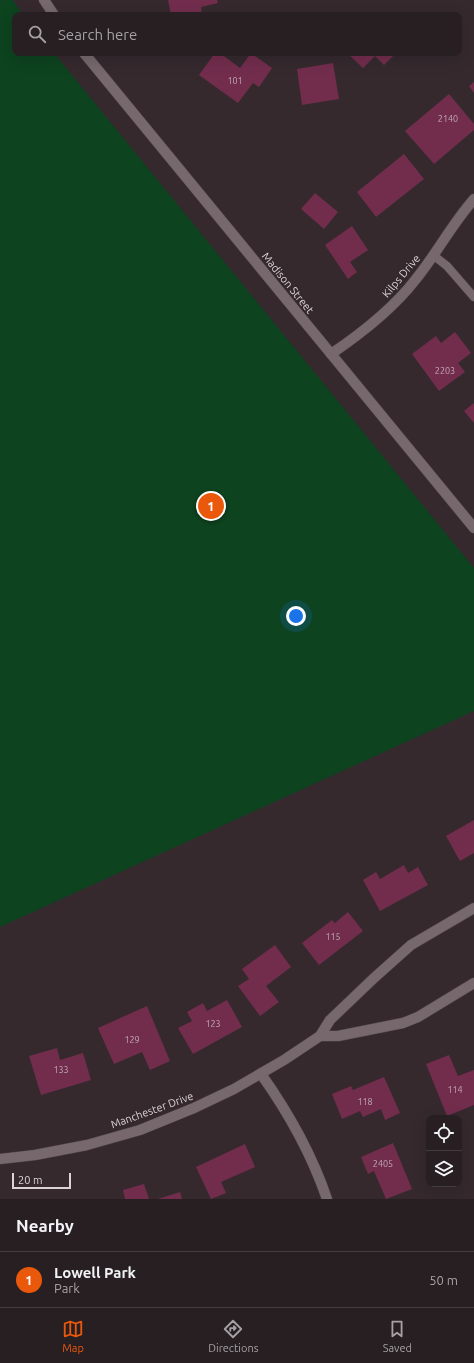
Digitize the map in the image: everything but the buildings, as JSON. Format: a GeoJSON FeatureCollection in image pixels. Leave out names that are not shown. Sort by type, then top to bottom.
{"type":"FeatureCollection","features":[{"type":"Feature","properties":{"kind":"street"},"geometry":{"type":"LineString","coordinates":[[44,0],[52,12]]}},
{"type":"Feature","properties":{"kind":"street","name":"Madison Street"},"geometry":{"type":"LineString","coordinates":[[86,56],[474,528]]}},
{"type":"Feature","properties":{"kind":"street","name":"Kilps Drive"},"geometry":{"type":"LineString","coordinates":[[331,354],[374,322],[398,300],[416,280],[461,214],[474,199]]}},
{"type":"Feature","properties":{"kind":"street","name":"Manchester Drive"},"geometry":{"type":"LineString","coordinates":[[0,1159],[35,1155],[87,1145],[140,1130],[194,1108],[261,1074],[320,1036],[330,1020],[411,944],[474,908]]}},
{"type":"Feature","properties":{"kind":"street"},"geometry":{"type":"LineString","coordinates":[[320,1036],[338,1036],[403,1023],[418,1016],[474,983]]}},
{"type":"Feature","properties":{"kind":"street"},"geometry":{"type":"LineString","coordinates":[[261,1074],[303,1142],[328,1199]]}},
{"type":"Feature","properties":{"kind":"lane"},"geometry":{"type":"LineString","coordinates":[[433,255],[447,266],[474,297]]}},
{"type":"Feature","properties":{"kind":"green space"},"geometry":{"type":"Polygon","coordinates":[[[0,0],[13,0],[21,12],[12,12],[12,56],[56,56],[474,568],[474,711],[0,927],[0,0]]]}},
{"type":"Feature","properties":{"kind":"place","name":"Lowell Park"},"geometry":{"type":"Point","coordinates":[211,506]}}]}
